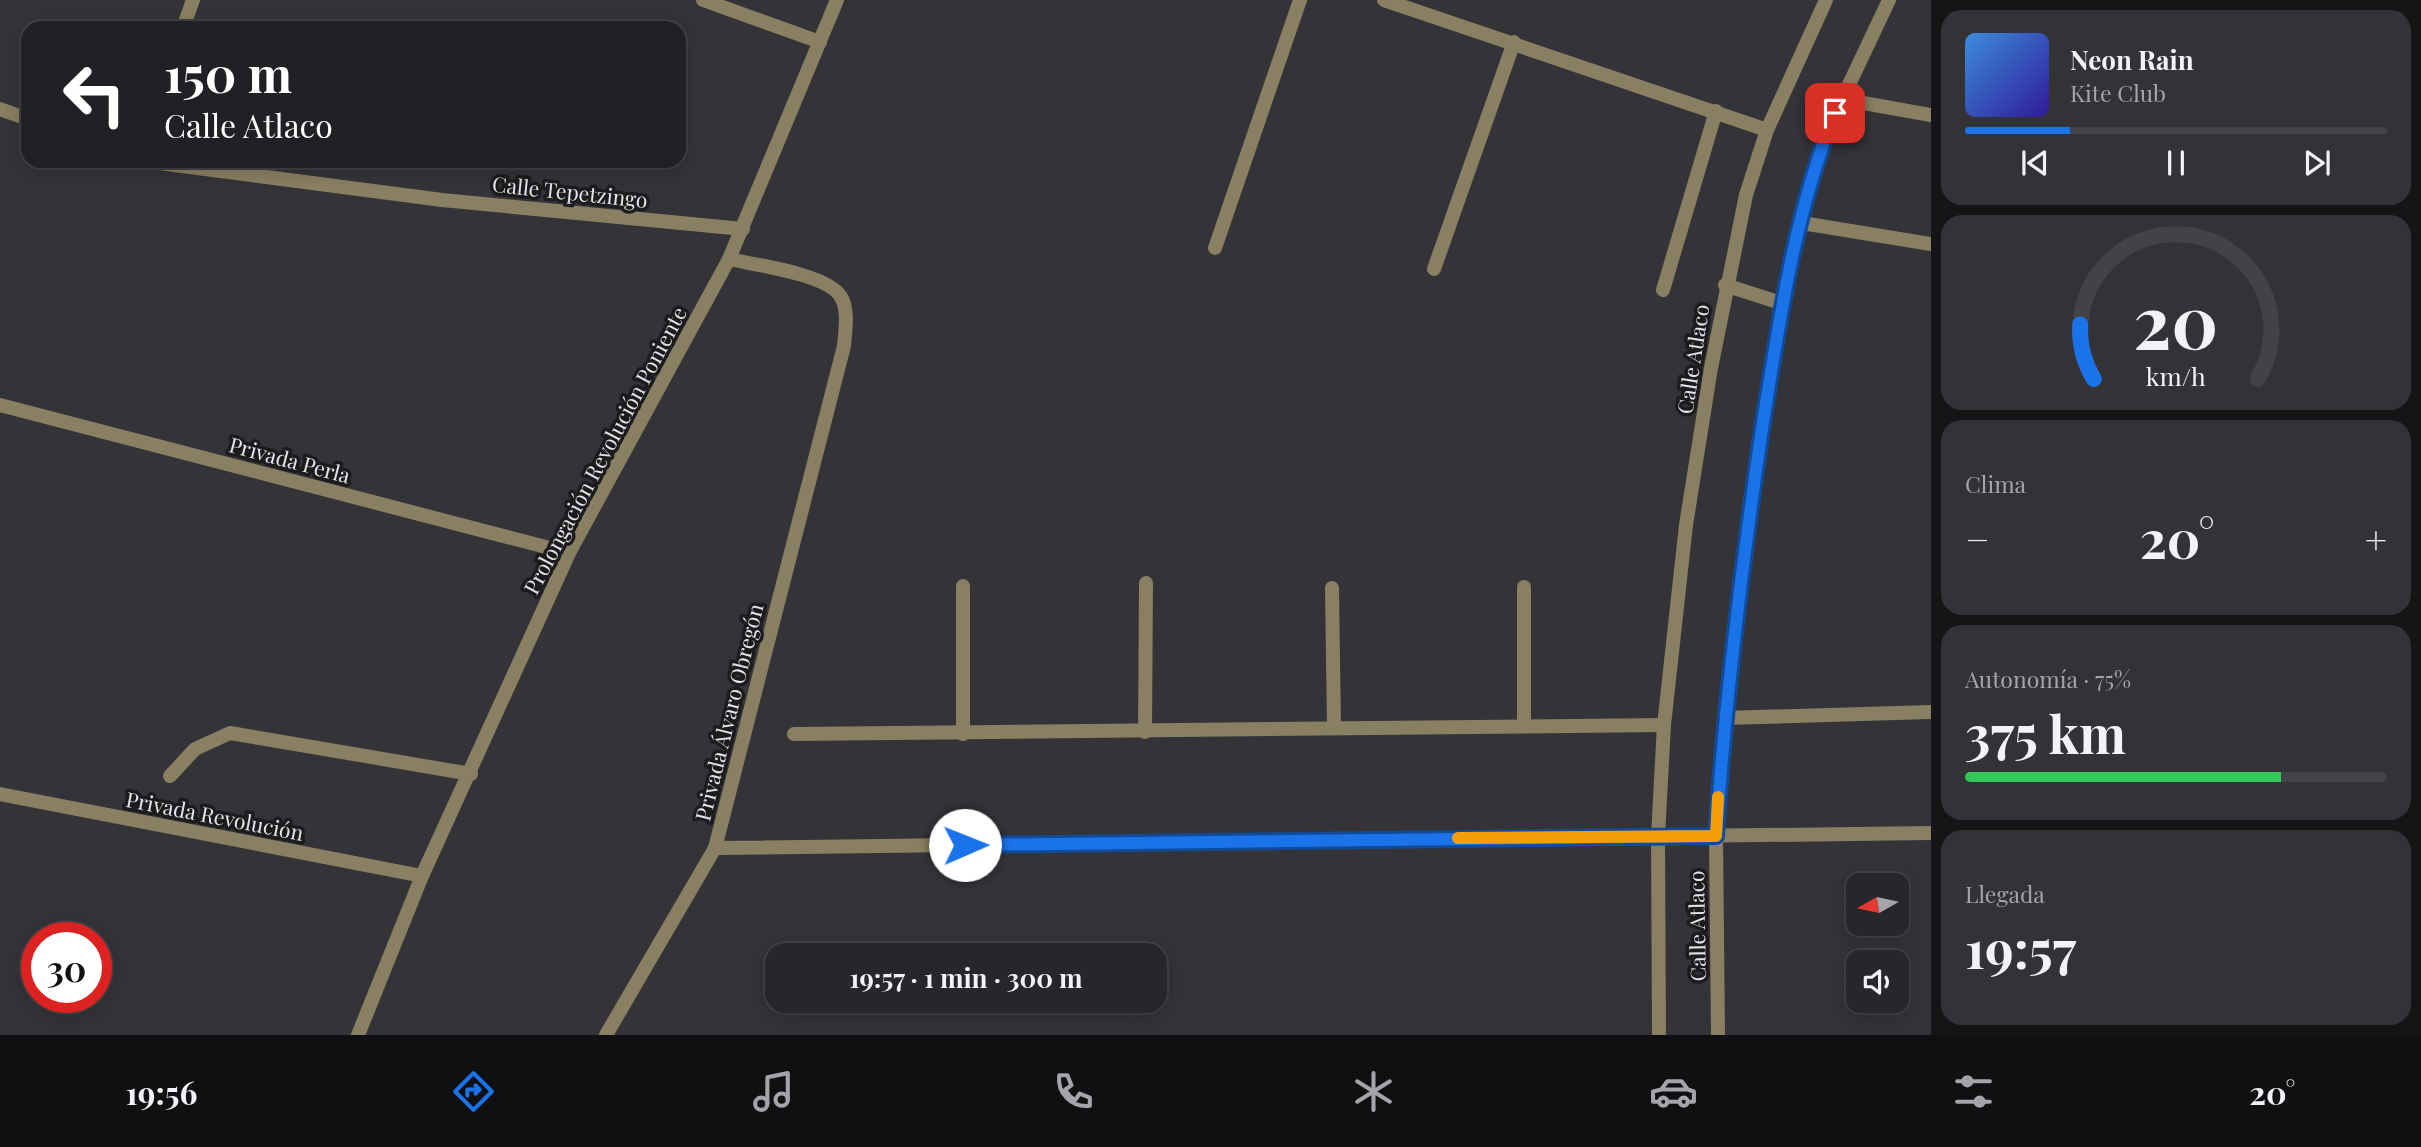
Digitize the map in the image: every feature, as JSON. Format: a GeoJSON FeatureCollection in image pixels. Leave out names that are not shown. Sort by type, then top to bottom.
{"type":"FeatureCollection","features":[{"type":"Feature","properties":{"kind":"street"},"geometry":{"type":"LineString","coordinates":[[185,21],[192,0]]}},
{"type":"Feature","properties":{"kind":"street"},"geometry":{"type":"LineString","coordinates":[[702,0],[820,42]]}},
{"type":"Feature","properties":{"kind":"street","name":"Prolongación Revolución Poniente"},"geometry":{"type":"LineString","coordinates":[[358,1035],[422,876],[471,774],[569,553],[729,259],[837,0]]}},
{"type":"Feature","properties":{"kind":"street"},"geometry":{"type":"LineString","coordinates":[[1215,248],[1300,0]]}},
{"type":"Feature","properties":{"kind":"street"},"geometry":{"type":"LineString","coordinates":[[1384,0],[1514,42],[1766,130]]}},
{"type":"Feature","properties":{"kind":"street","name":"Calle Atlaco"},"geometry":{"type":"LineString","coordinates":[[1659,1035],[1658,835],[1664,725],[1686,525],[1725,285],[1746,195],[1766,130],[1826,0]]}},
{"type":"Feature","properties":{"kind":"street","name":"Calle Atlaco"},"geometry":{"type":"LineString","coordinates":[[1718,1035],[1716,836],[1724,718],[1744,551],[1781,303],[1814,174],[1841,99],[1889,0]]}},
{"type":"Feature","properties":{"kind":"street"},"geometry":{"type":"LineString","coordinates":[[1434,269],[1514,42]]}},
{"type":"Feature","properties":{"kind":"street"},"geometry":{"type":"LineString","coordinates":[[1841,99],[1931,115]]}},
{"type":"Feature","properties":{"kind":"street"},"geometry":{"type":"LineString","coordinates":[[0,109],[21,116]]}},
{"type":"Feature","properties":{"kind":"street"},"geometry":{"type":"LineString","coordinates":[[1663,290],[1716,111]]}},
{"type":"Feature","properties":{"kind":"street","name":"Calle Tepetzingo"},"geometry":{"type":"LineString","coordinates":[[197,168],[442,200],[743,229]]}},
{"type":"Feature","properties":{"kind":"street"},"geometry":{"type":"LineString","coordinates":[[1802,223],[1931,244]]}},
{"type":"Feature","properties":{"kind":"street","name":"Privada Álvaro Obregón"},"geometry":{"type":"LineString","coordinates":[[729,259],[824,281],[842,297],[846,320],[844,346],[715,848],[1931,833]]}},
{"type":"Feature","properties":{"kind":"street"},"geometry":{"type":"LineString","coordinates":[[1725,285],[1781,303]]}},
{"type":"Feature","properties":{"kind":"street","name":"Privada Perla"},"geometry":{"type":"LineString","coordinates":[[0,405],[569,553]]}},
{"type":"Feature","properties":{"kind":"street"},"geometry":{"type":"LineString","coordinates":[[1145,732],[1146,583]]}},
{"type":"Feature","properties":{"kind":"street"},"geometry":{"type":"LineString","coordinates":[[963,586],[963,734]]}},
{"type":"Feature","properties":{"kind":"street"},"geometry":{"type":"LineString","coordinates":[[1524,587],[1524,725]]}},
{"type":"Feature","properties":{"kind":"street"},"geometry":{"type":"LineString","coordinates":[[1332,588],[1334,728]]}},
{"type":"Feature","properties":{"kind":"street"},"geometry":{"type":"LineString","coordinates":[[1724,718],[1931,712]]}},
{"type":"Feature","properties":{"kind":"street"},"geometry":{"type":"LineString","coordinates":[[794,734],[1664,725]]}},
{"type":"Feature","properties":{"kind":"street"},"geometry":{"type":"LineString","coordinates":[[170,776],[195,749],[230,733],[471,774]]}},
{"type":"Feature","properties":{"kind":"street","name":"Privada Revolución"},"geometry":{"type":"LineString","coordinates":[[0,794],[422,876]]}},
{"type":"Feature","properties":{"kind":"street"},"geometry":{"type":"LineString","coordinates":[[606,1035],[715,848]]}},
{"type":"Feature","properties":{"kind":"slow traffic"},"geometry":{"type":"LineString","coordinates":[[1458,838],[1716,836],[1718,797]]}},
{"type":"Feature","properties":{"kind":"route"},"geometry":{"type":"LineString","coordinates":[[965,845],[1716,836],[1724,718],[1744,551],[1781,303],[1814,174],[1835,113]]}}]}
